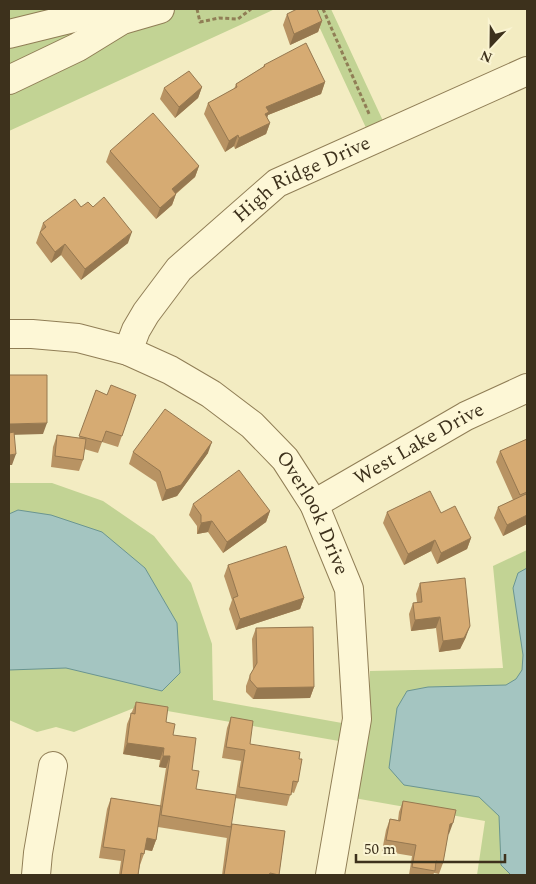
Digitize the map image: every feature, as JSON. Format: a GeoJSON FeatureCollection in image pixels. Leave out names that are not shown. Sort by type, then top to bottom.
{"type":"FeatureCollection","features":[{"type":"Feature","properties":{"kind":"street"},"geometry":{"type":"LineString","coordinates":[[9,80],[78,47],[122,20],[160,9]]}},
{"type":"Feature","properties":{"kind":"street"},"geometry":{"type":"LineString","coordinates":[[9,34],[78,17],[122,20]]}},
{"type":"Feature","properties":{"kind":"street","name":"High Ridge Drive"},"geometry":{"type":"LineString","coordinates":[[128,351],[136,330],[146,313],[179,269],[277,184],[527,71]]}},
{"type":"Feature","properties":{"kind":"street","name":"Overlook Drive"},"geometry":{"type":"LineString","coordinates":[[9,334],[78,338],[128,351],[170,370],[211,394],[252,425],[285,460],[314,504],[350,589],[357,720],[330,875]]}},
{"type":"Feature","properties":{"kind":"street","name":"West Lake Drive"},"geometry":{"type":"LineString","coordinates":[[314,504],[466,416],[527,388]]}},
{"type":"Feature","properties":{"kind":"street"},"geometry":{"type":"LineString","coordinates":[[36,875],[53,766]]}},
{"type":"Feature","properties":{"kind":"path"},"geometry":{"type":"LineString","coordinates":[[197,9],[200,22],[219,18],[238,19],[252,9]]}},
{"type":"Feature","properties":{"kind":"path"},"geometry":{"type":"LineString","coordinates":[[324,9],[371,118]]}},
{"type":"Feature","properties":{"kind":"green space"},"geometry":{"type":"Polygon","coordinates":[[[9,9],[275,9],[9,131],[9,9]]]}},
{"type":"Feature","properties":{"kind":"green space"},"geometry":{"type":"Polygon","coordinates":[[[311,9],[331,9],[384,123],[367,130],[311,9]]]}},
{"type":"Feature","properties":{"kind":"green space"},"geometry":{"type":"Polygon","coordinates":[[[9,483],[52,483],[103,501],[154,536],[191,583],[212,644],[213,700],[342,723],[339,741],[139,706],[74,732],[56,727],[37,732],[9,720],[9,483]]]}},
{"type":"Feature","properties":{"kind":"green space"},"geometry":{"type":"Polygon","coordinates":[[[527,550],[527,875],[477,875],[485,821],[354,798],[369,714],[370,671],[503,668],[493,566],[527,550]]]}},
{"type":"Feature","properties":{"kind":"water"},"geometry":{"type":"Polygon","coordinates":[[[18,510],[51,515],[102,532],[145,568],[177,623],[180,673],[162,691],[66,668],[9,670],[9,514],[18,510]]]}},
{"type":"Feature","properties":{"kind":"water"},"geometry":{"type":"Polygon","coordinates":[[[527,568],[527,875],[511,875],[501,865],[499,816],[479,797],[404,785],[389,768],[397,708],[407,691],[428,687],[506,685],[516,679],[522,670],[523,655],[513,588],[518,573],[527,568]]]}},
{"type":"Feature","properties":{"kind":"building"},"geometry":{"type":"Polygon","coordinates":[[[297,9],[317,9],[322,21],[294,34],[287,14],[297,9]]]}},
{"type":"Feature","properties":{"kind":"building"},"geometry":{"type":"Polygon","coordinates":[[[306,43],[325,82],[266,107],[269,112],[265,114],[270,123],[239,138],[238,135],[229,141],[208,103],[237,87],[236,84],[264,65],[306,43]]]}},
{"type":"Feature","properties":{"kind":"building"},"geometry":{"type":"Polygon","coordinates":[[[189,71],[202,87],[179,107],[164,88],[189,71]]]}},
{"type":"Feature","properties":{"kind":"building"},"geometry":{"type":"Polygon","coordinates":[[[153,113],[199,166],[172,189],[176,194],[160,208],[110,151],[153,113]]]}},
{"type":"Feature","properties":{"kind":"building"},"geometry":{"type":"Polygon","coordinates":[[[104,197],[132,232],[85,269],[65,244],[55,252],[40,232],[46,227],[43,223],[75,199],[81,207],[88,202],[93,207],[104,197]]]}},
{"type":"Feature","properties":{"kind":"building"},"geometry":{"type":"Polygon","coordinates":[[[9,375],[47,375],[47,423],[9,424],[9,375]]]}},
{"type":"Feature","properties":{"kind":"building"},"geometry":{"type":"Polygon","coordinates":[[[111,385],[136,395],[122,436],[106,431],[102,442],[79,436],[96,390],[107,395],[111,385]]]}},
{"type":"Feature","properties":{"kind":"building"},"geometry":{"type":"Polygon","coordinates":[[[165,409],[212,442],[181,485],[166,490],[160,471],[133,452],[165,409]]]}},
{"type":"Feature","properties":{"kind":"building"},"geometry":{"type":"Polygon","coordinates":[[[14,432],[16,454],[9,455],[9,433],[14,432]]]}},
{"type":"Feature","properties":{"kind":"building"},"geometry":{"type":"Polygon","coordinates":[[[57,435],[86,439],[83,460],[55,456],[57,435]]]}},
{"type":"Feature","properties":{"kind":"building"},"geometry":{"type":"Polygon","coordinates":[[[527,439],[527,492],[520,495],[500,451],[527,439]]]}},
{"type":"Feature","properties":{"kind":"building"},"geometry":{"type":"Polygon","coordinates":[[[239,470],[270,511],[227,542],[212,521],[201,523],[201,515],[193,504],[239,470]]]}},
{"type":"Feature","properties":{"kind":"building"},"geometry":{"type":"Polygon","coordinates":[[[430,491],[441,513],[455,506],[471,538],[441,553],[435,540],[408,554],[387,512],[430,491]]]}},
{"type":"Feature","properties":{"kind":"building"},"geometry":{"type":"Polygon","coordinates":[[[526,494],[527,515],[507,525],[498,507],[526,494]]]}},
{"type":"Feature","properties":{"kind":"building"},"geometry":{"type":"Polygon","coordinates":[[[286,546],[304,598],[240,619],[233,598],[238,596],[228,565],[286,546]]]}},
{"type":"Feature","properties":{"kind":"building"},"geometry":{"type":"Polygon","coordinates":[[[465,578],[470,626],[464,638],[443,641],[440,617],[415,620],[413,603],[422,602],[420,583],[465,578]]]}},
{"type":"Feature","properties":{"kind":"building"},"geometry":{"type":"Polygon","coordinates":[[[313,627],[314,687],[257,688],[250,680],[250,675],[257,663],[256,628],[313,627]]]}},
{"type":"Feature","properties":{"kind":"building"},"geometry":{"type":"Polygon","coordinates":[[[136,702],[168,707],[166,722],[175,724],[173,735],[196,738],[192,770],[199,771],[196,789],[236,795],[231,827],[161,815],[170,756],[163,756],[164,748],[127,743],[131,713],[135,714],[136,702]]]}},
{"type":"Feature","properties":{"kind":"building"},"geometry":{"type":"Polygon","coordinates":[[[231,717],[253,721],[250,744],[300,752],[299,759],[302,759],[298,782],[293,781],[291,795],[239,787],[245,750],[226,747],[231,717]]]}},
{"type":"Feature","properties":{"kind":"building"},"geometry":{"type":"Polygon","coordinates":[[[111,798],[161,806],[156,840],[147,838],[144,854],[141,853],[138,875],[121,875],[125,850],[103,847],[111,798]]]}},
{"type":"Feature","properties":{"kind":"building"},"geometry":{"type":"Polygon","coordinates":[[[403,801],[456,810],[453,823],[450,824],[443,863],[436,861],[435,871],[412,867],[416,845],[386,840],[390,819],[400,821],[403,801]]]}},
{"type":"Feature","properties":{"kind":"building"},"geometry":{"type":"Polygon","coordinates":[[[232,824],[285,831],[279,875],[270,873],[269,875],[224,875],[232,824]]]}}]}
